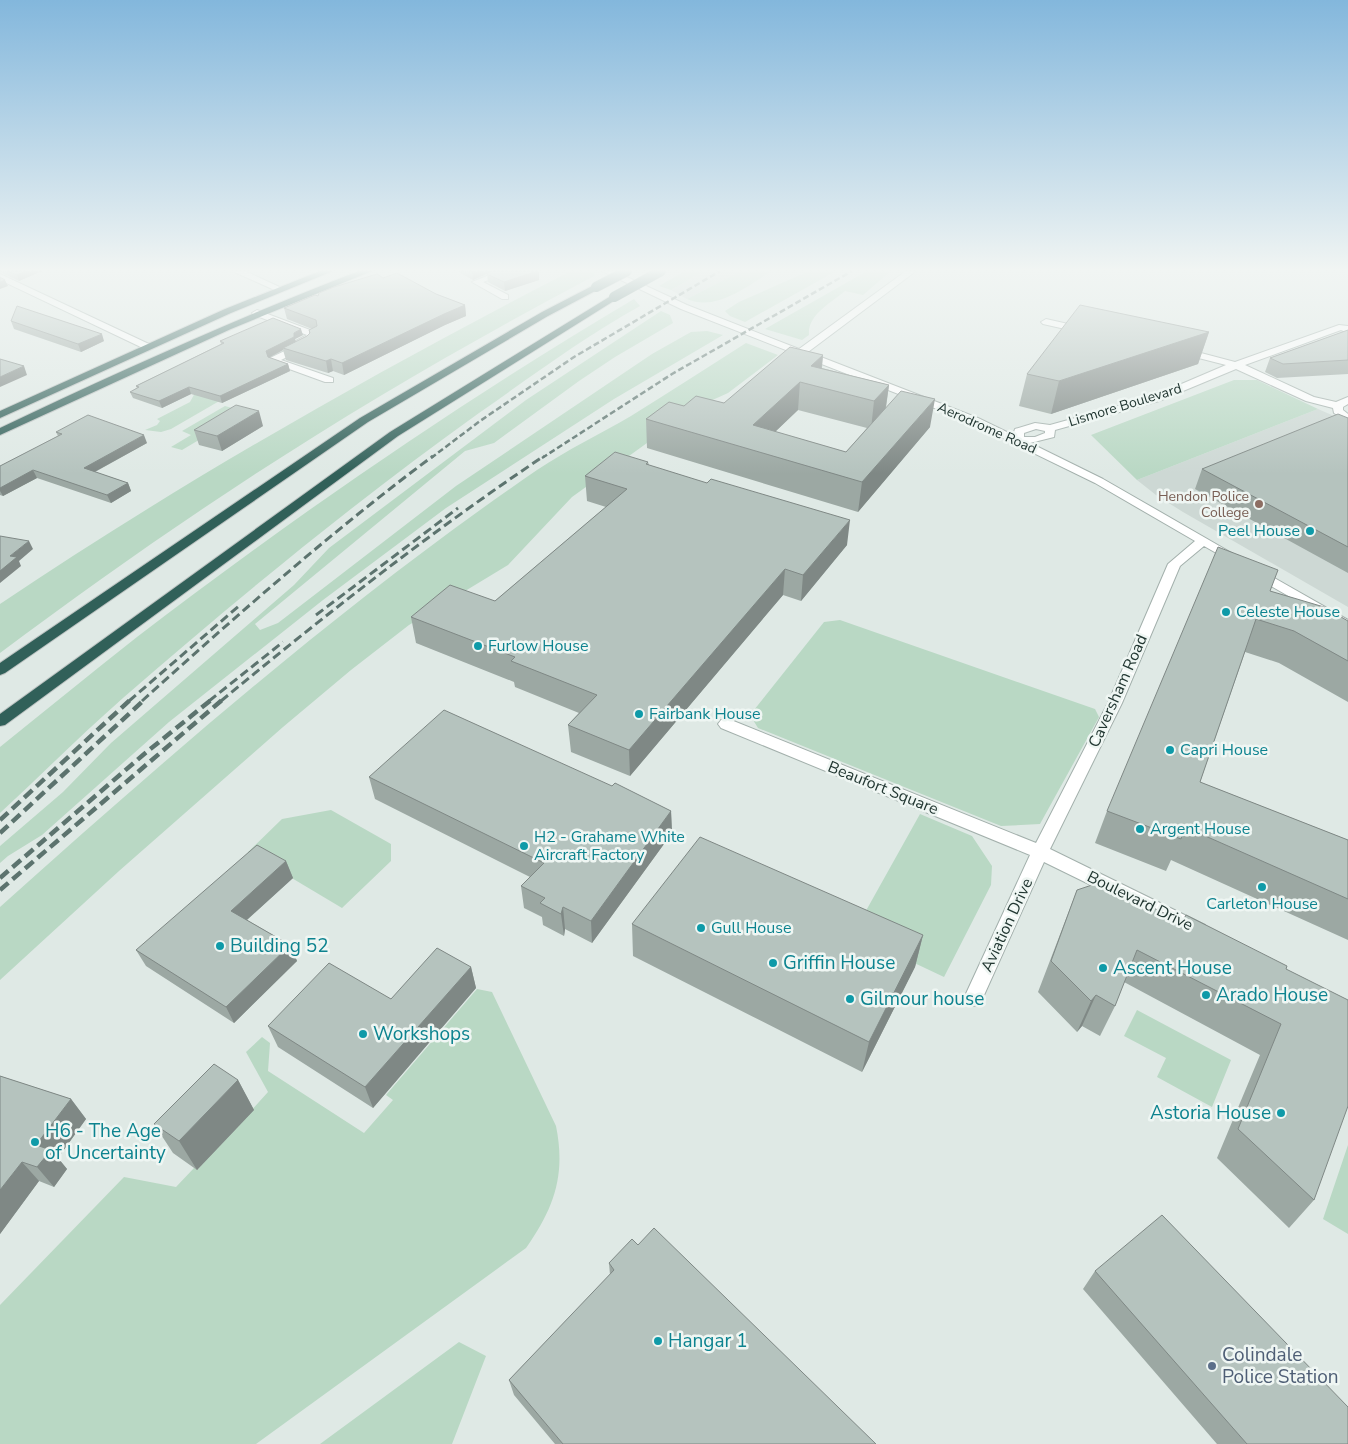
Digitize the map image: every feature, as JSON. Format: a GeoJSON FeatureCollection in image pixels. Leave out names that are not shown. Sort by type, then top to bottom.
{"type":"FeatureCollection","features":[{"type":"Feature","properties":{"kind":"highway"},"geometry":{"type":"LineString","coordinates":[[0,415],[168,338]]}},
{"type":"Feature","properties":{"kind":"highway"},"geometry":{"type":"LineString","coordinates":[[0,432],[201,338]]}},
{"type":"Feature","properties":{"kind":"highway"},"geometry":{"type":"LineString","coordinates":[[0,670],[364,420],[503,338]]}},
{"type":"Feature","properties":{"kind":"highway"},"geometry":{"type":"LineString","coordinates":[[0,721],[394,434],[548,338]]}},
{"type":"Feature","properties":{"kind":"street"},"geometry":{"type":"LineString","coordinates":[[130,338],[148,347]]}},
{"type":"Feature","properties":{"kind":"street"},"geometry":{"type":"LineString","coordinates":[[307,338],[301,341],[306,344],[273,360],[330,380]]}},
{"type":"Feature","properties":{"kind":"street","name":"Aerodrome Road"},"geometry":{"type":"LineString","coordinates":[[766,338],[974,420],[1018,440],[1099,481],[1348,626]]}},
{"type":"Feature","properties":{"kind":"street"},"geometry":{"type":"LineString","coordinates":[[801,352],[820,338]]}},
{"type":"Feature","properties":{"kind":"street","name":"Lismore Boulevard"},"geometry":{"type":"LineString","coordinates":[[1018,440],[1039,439],[1050,435],[1050,428],[1155,399],[1236,365],[1313,338]]}},
{"type":"Feature","properties":{"kind":"street"},"geometry":{"type":"LineString","coordinates":[[1172,349],[1236,365],[1310,399],[1338,406],[1348,400]]}},
{"type":"Feature","properties":{"kind":"street"},"geometry":{"type":"LineString","coordinates":[[1338,406],[1338,411],[1348,419]]}},
{"type":"Feature","properties":{"kind":"street","name":"Caversham Road"},"geometry":{"type":"LineString","coordinates":[[1040,852],[1114,703],[1174,564],[1195,546],[1204,541]]}},
{"type":"Feature","properties":{"kind":"street","name":"Beaufort Square"},"geometry":{"type":"LineString","coordinates":[[726,724],[1040,852]]}},
{"type":"Feature","properties":{"kind":"street","name":"Boulevard Drive"},"geometry":{"type":"LineString","coordinates":[[1040,852],[1216,938]]}},
{"type":"Feature","properties":{"kind":"street","name":"Aviation Drive"},"geometry":{"type":"LineString","coordinates":[[973,998],[1040,852]]}},
{"type":"Feature","properties":{"kind":"shaded area","name":"Hendon Police College"},"geometry":{"type":"Polygon","coordinates":[[[1318,409],[1348,422],[1348,607],[1183,512],[1137,480],[1318,409]]]}},
{"type":"Feature","properties":{"kind":"green space"},"geometry":{"type":"Polygon","coordinates":[[[443,338],[479,338],[362,407],[270,464],[168,532],[0,653],[0,604],[209,471],[443,338]]]}},
{"type":"Feature","properties":{"kind":"green space"},"geometry":{"type":"Polygon","coordinates":[[[569,338],[587,338],[433,446],[298,551],[123,698],[0,813],[0,747],[137,637],[258,547],[381,460],[569,338]]]}},
{"type":"Feature","properties":{"kind":"green space"},"geometry":{"type":"Polygon","coordinates":[[[619,338],[647,338],[579,381],[494,443],[465,451],[255,624],[260,630],[278,623],[456,486],[652,354],[680,338],[717,338],[614,399],[446,508],[323,600],[169,722],[42,835],[0,863],[0,846],[63,792],[111,743],[294,585],[329,548],[526,400],[619,338]]]}},
{"type":"Feature","properties":{"kind":"green space"},"geometry":{"type":"Polygon","coordinates":[[[746,343],[778,355],[728,393],[697,407],[572,497],[508,565],[409,625],[351,670],[119,871],[0,980],[0,907],[195,736],[329,625],[466,520],[548,463],[631,416],[746,343]]]}},
{"type":"Feature","properties":{"kind":"green space"},"geometry":{"type":"Polygon","coordinates":[[[1234,380],[1257,380],[1318,409],[1137,480],[1091,435],[1234,380]]]}},
{"type":"Feature","properties":{"kind":"green space"},"geometry":{"type":"Polygon","coordinates":[[[247,385],[171,429],[161,432],[145,430],[157,425],[160,421],[157,419],[190,402],[196,391],[247,385]]]}},
{"type":"Feature","properties":{"kind":"green space"},"geometry":{"type":"Polygon","coordinates":[[[225,406],[246,412],[182,450],[171,447],[191,435],[182,431],[225,406]]]}},
{"type":"Feature","properties":{"kind":"green space"},"geometry":{"type":"Polygon","coordinates":[[[840,620],[1095,709],[1099,717],[1040,824],[1001,826],[758,728],[750,715],[824,622],[840,620]]]}},
{"type":"Feature","properties":{"kind":"green space"},"geometry":{"type":"Polygon","coordinates":[[[331,810],[391,844],[391,861],[342,908],[248,852],[282,819],[331,810]]]}},
{"type":"Feature","properties":{"kind":"green space"},"geometry":{"type":"Polygon","coordinates":[[[920,814],[972,836],[992,866],[991,885],[944,977],[853,934],[920,814]]]}},
{"type":"Feature","properties":{"kind":"green space"},"geometry":{"type":"Polygon","coordinates":[[[477,989],[492,992],[556,1126],[559,1160],[555,1190],[544,1219],[526,1248],[256,1444],[0,1444],[0,1305],[124,1177],[176,1187],[194,1168],[198,1169],[268,1092],[246,1052],[262,1037],[270,1043],[268,1071],[364,1133],[393,1100],[386,1095],[477,989]]]}},
{"type":"Feature","properties":{"kind":"green space"},"geometry":{"type":"Polygon","coordinates":[[[1137,1010],[1231,1060],[1212,1107],[1157,1077],[1166,1058],[1124,1036],[1137,1010]]]}},
{"type":"Feature","properties":{"kind":"green space"},"geometry":{"type":"Polygon","coordinates":[[[1348,1145],[1348,1234],[1323,1219],[1348,1145]]]}},
{"type":"Feature","properties":{"kind":"green space"},"geometry":{"type":"Polygon","coordinates":[[[459,1342],[486,1356],[452,1444],[320,1444],[459,1342]]]}},
{"type":"Feature","properties":{"kind":"building"},"geometry":{"type":"Polygon","coordinates":[[[62,338],[91,338],[78,344],[62,338]]]}},
{"type":"Feature","properties":{"kind":"building"},"geometry":{"type":"Polygon","coordinates":[[[226,338],[291,338],[266,351],[268,357],[288,364],[220,396],[189,387],[159,401],[130,392],[139,387],[136,386],[224,343],[220,341],[226,338]]]}},
{"type":"Feature","properties":{"kind":"building"},"geometry":{"type":"Polygon","coordinates":[[[302,338],[393,338],[342,363],[331,359],[326,361],[283,348],[302,338]]]}},
{"type":"Feature","properties":{"kind":"building"},"geometry":{"type":"Polygon","coordinates":[[[1054,338],[1189,338],[1059,381],[1027,374],[1054,338]]]}},
{"type":"Feature","properties":{"kind":"building"},"geometry":{"type":"Polygon","coordinates":[[[1325,338],[1348,338],[1348,360],[1283,364],[1270,358],[1325,338]]]}},
{"type":"Feature","properties":{"kind":"building"},"geometry":{"type":"Polygon","coordinates":[[[790,347],[823,355],[811,366],[889,385],[874,401],[800,382],[753,425],[846,452],[901,391],[935,399],[862,482],[646,419],[669,402],[684,406],[696,396],[724,403],[790,347]]]}},
{"type":"Feature","properties":{"kind":"building"},"geometry":{"type":"Polygon","coordinates":[[[0,359],[24,366],[0,377],[0,359]]]}},
{"type":"Feature","properties":{"kind":"building"},"geometry":{"type":"Polygon","coordinates":[[[236,405],[259,411],[217,436],[194,430],[236,405]]]}},
{"type":"Feature","properties":{"kind":"building","name":"Peel House"},"geometry":{"type":"Polygon","coordinates":[[[1338,414],[1348,418],[1348,547],[1202,469],[1338,414]]]}},
{"type":"Feature","properties":{"kind":"building"},"geometry":{"type":"Polygon","coordinates":[[[88,415],[144,435],[84,468],[128,483],[107,495],[33,470],[0,488],[0,466],[62,434],[56,432],[88,415]]]}},
{"type":"Feature","properties":{"kind":"building"},"geometry":{"type":"Polygon","coordinates":[[[615,452],[707,483],[711,479],[850,520],[803,575],[785,569],[629,750],[568,725],[597,695],[511,661],[515,657],[411,617],[450,585],[495,601],[627,489],[585,476],[615,452]]]}},
{"type":"Feature","properties":{"kind":"building"},"geometry":{"type":"Polygon","coordinates":[[[0,536],[29,541],[10,556],[17,557],[0,571],[0,536]]]}},
{"type":"Feature","properties":{"kind":"building"},"geometry":{"type":"Polygon","coordinates":[[[1218,547],[1278,570],[1270,591],[1324,607],[1348,621],[1348,661],[1294,631],[1256,619],[1200,782],[1348,840],[1348,899],[1185,827],[1181,839],[1107,811],[1218,547]]]}},
{"type":"Feature","properties":{"kind":"building"},"geometry":{"type":"Polygon","coordinates":[[[444,710],[612,786],[615,783],[671,811],[591,921],[563,907],[561,914],[540,903],[545,898],[521,886],[544,863],[369,777],[444,710]]]}},
{"type":"Feature","properties":{"kind":"building"},"geometry":{"type":"Polygon","coordinates":[[[700,837],[923,935],[869,1042],[632,924],[700,837]]]}},
{"type":"Feature","properties":{"kind":"building","name":"Building 52"},"geometry":{"type":"Polygon","coordinates":[[[257,845],[286,861],[231,911],[290,945],[226,1007],[136,950],[257,845]]]}},
{"type":"Feature","properties":{"kind":"building"},"geometry":{"type":"Polygon","coordinates":[[[1101,882],[1182,922],[1186,915],[1287,966],[1286,969],[1348,1000],[1348,1106],[1314,1200],[1238,1129],[1281,1024],[1137,950],[1115,1006],[1096,995],[1091,1001],[1051,961],[1077,890],[1101,882]]]}},
{"type":"Feature","properties":{"kind":"building","name":"Workshops"},"geometry":{"type":"Polygon","coordinates":[[[437,948],[471,967],[365,1087],[268,1026],[329,963],[391,999],[437,948]]]}},
{"type":"Feature","properties":{"kind":"building"},"geometry":{"type":"Polygon","coordinates":[[[214,1064],[238,1080],[179,1141],[154,1124],[214,1064]]]}},
{"type":"Feature","properties":{"kind":"building"},"geometry":{"type":"Polygon","coordinates":[[[0,1076],[71,1099],[36,1145],[51,1150],[37,1167],[22,1162],[0,1190],[0,1076]]]}},
{"type":"Feature","properties":{"kind":"building","name":"Colindale Police Station"},"geometry":{"type":"Polygon","coordinates":[[[1162,1215],[1348,1407],[1348,1444],[1247,1444],[1095,1271],[1162,1215]]]}},
{"type":"Feature","properties":{"kind":"building","name":"Hangar 1"},"geometry":{"type":"Polygon","coordinates":[[[654,1228],[876,1444],[563,1444],[509,1380],[614,1270],[609,1263],[632,1239],[638,1245],[654,1228]]]}},
{"type":"Feature","properties":{"kind":"railway"},"geometry":{"type":"LineString","coordinates":[[431,458],[480,421],[574,357],[606,338]]}},
{"type":"Feature","properties":{"kind":"railway"},"geometry":{"type":"LineString","coordinates":[[542,458],[672,374],[734,338]]}},
{"type":"Feature","properties":{"kind":"railway"},"geometry":{"type":"LineString","coordinates":[[142,701],[284,575],[433,456]]}},
{"type":"Feature","properties":{"kind":"railway"},"geometry":{"type":"LineString","coordinates":[[221,701],[380,574],[544,456]]}},
{"type":"Feature","properties":{"kind":"railway"},"geometry":{"type":"LineString","coordinates":[[316,615],[458,508]]}},
{"type":"Feature","properties":{"kind":"railway"},"geometry":{"type":"LineString","coordinates":[[129,701],[240,605]]}},
{"type":"Feature","properties":{"kind":"railway"},"geometry":{"type":"LineString","coordinates":[[209,701],[283,642]]}},
{"type":"Feature","properties":{"kind":"railway"},"geometry":{"type":"LineString","coordinates":[[0,820],[130,700]]}},
{"type":"Feature","properties":{"kind":"railway"},"geometry":{"type":"LineString","coordinates":[[0,833],[144,700]]}},
{"type":"Feature","properties":{"kind":"railway"},"geometry":{"type":"LineString","coordinates":[[0,878],[143,755],[211,700]]}},
{"type":"Feature","properties":{"kind":"railway"},"geometry":{"type":"LineString","coordinates":[[0,890],[222,700]]}},
{"type":"Feature","properties":{"kind":"place","name":"Hendon Police College"},"geometry":{"type":"Point","coordinates":[1259,504]}},
{"type":"Feature","properties":{"kind":"place","name":"Peel House"},"geometry":{"type":"Point","coordinates":[1310,531]}},
{"type":"Feature","properties":{"kind":"place","name":"Celeste House"},"geometry":{"type":"Point","coordinates":[1226,612]}},
{"type":"Feature","properties":{"kind":"place","name":"Furlow House"},"geometry":{"type":"Point","coordinates":[478,646]}},
{"type":"Feature","properties":{"kind":"place","name":"Fairbank House"},"geometry":{"type":"Point","coordinates":[639,714]}},
{"type":"Feature","properties":{"kind":"place","name":"Capri House"},"geometry":{"type":"Point","coordinates":[1170,750]}},
{"type":"Feature","properties":{"kind":"place","name":"Argent House"},"geometry":{"type":"Point","coordinates":[1140,829]}},
{"type":"Feature","properties":{"kind":"place","name":"H2 - Grahame White Aircraft Factory"},"geometry":{"type":"Point","coordinates":[524,846]}},
{"type":"Feature","properties":{"kind":"place","name":"Carleton House"},"geometry":{"type":"Point","coordinates":[1262,887]}},
{"type":"Feature","properties":{"kind":"place","name":"Gull House"},"geometry":{"type":"Point","coordinates":[701,928]}},
{"type":"Feature","properties":{"kind":"place","name":"Building 52"},"geometry":{"type":"Point","coordinates":[220,946]}},
{"type":"Feature","properties":{"kind":"place","name":"Griffin House"},"geometry":{"type":"Point","coordinates":[773,963]}},
{"type":"Feature","properties":{"kind":"place","name":"Ascent House"},"geometry":{"type":"Point","coordinates":[1103,968]}},
{"type":"Feature","properties":{"kind":"place","name":"Arado House"},"geometry":{"type":"Point","coordinates":[1206,995]}},
{"type":"Feature","properties":{"kind":"place","name":"Gilmour house"},"geometry":{"type":"Point","coordinates":[850,999]}},
{"type":"Feature","properties":{"kind":"place","name":"Workshops"},"geometry":{"type":"Point","coordinates":[363,1034]}},
{"type":"Feature","properties":{"kind":"place","name":"Astoria House"},"geometry":{"type":"Point","coordinates":[1281,1113]}},
{"type":"Feature","properties":{"kind":"place","name":"H6 - The Age of Uncertainty"},"geometry":{"type":"Point","coordinates":[35,1142]}},
{"type":"Feature","properties":{"kind":"place","name":"Hangar 1"},"geometry":{"type":"Point","coordinates":[658,1341]}},
{"type":"Feature","properties":{"kind":"place","name":"Colindale Police Station"},"geometry":{"type":"Point","coordinates":[1212,1366]}}]}
